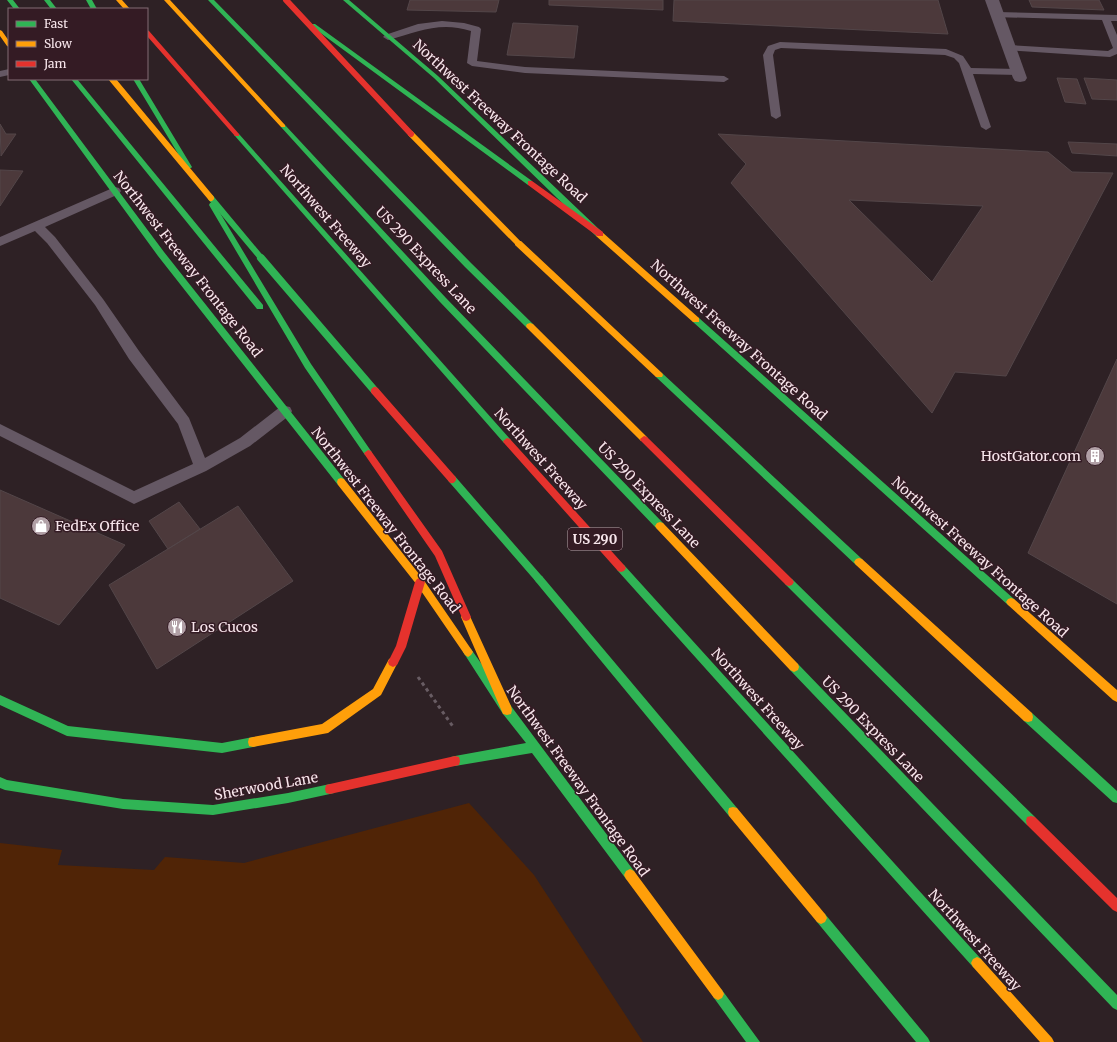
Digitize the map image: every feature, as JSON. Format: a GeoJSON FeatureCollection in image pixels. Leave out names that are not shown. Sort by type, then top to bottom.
{"type":"FeatureCollection","features":[{"type":"Feature","properties":{"kind":"main road"},"geometry":{"type":"LineString","coordinates":[[10,0],[16,8]]}},
{"type":"Feature","properties":{"kind":"main road"},"geometry":{"type":"LineString","coordinates":[[47,0],[53,8]]}},
{"type":"Feature","properties":{"kind":"main road"},"geometry":{"type":"LineString","coordinates":[[119,0],[126,8]]}},
{"type":"Feature","properties":{"kind":"main road","name":"US 290 Express Lane"},"geometry":{"type":"LineString","coordinates":[[167,0],[443,300],[1117,1004]]}},
{"type":"Feature","properties":{"kind":"main road"},"geometry":{"type":"LineString","coordinates":[[211,0],[468,265],[1117,906]]}},
{"type":"Feature","properties":{"kind":"main road"},"geometry":{"type":"LineString","coordinates":[[279,0],[600,234]]}},
{"type":"Feature","properties":{"kind":"main road"},"geometry":{"type":"LineString","coordinates":[[286,0],[409,132],[518,244],[919,618],[1117,798]]}},
{"type":"Feature","properties":{"kind":"main road","name":"Northwest Freeway Frontage Road"},"geometry":{"type":"LineString","coordinates":[[347,1],[436,77],[600,234],[1117,697]]}},
{"type":"Feature","properties":{"kind":"main road"},"geometry":{"type":"LineString","coordinates":[[0,32],[8,44]]}},
{"type":"Feature","properties":{"kind":"main road","name":"Northwest Freeway"},"geometry":{"type":"LineString","coordinates":[[148,33],[445,373],[1048,1042]]}},
{"type":"Feature","properties":{"kind":"main road","name":"Northwest Freeway Frontage Road"},"geometry":{"type":"LineString","coordinates":[[33,80],[161,254],[420,582],[507,710],[754,1042]]}},
{"type":"Feature","properties":{"kind":"main road"},"geometry":{"type":"LineString","coordinates":[[75,80],[308,366]]}},
{"type":"Feature","properties":{"kind":"main road"},"geometry":{"type":"LineString","coordinates":[[113,80],[281,283],[539,579],[924,1042]]}},
{"type":"Feature","properties":{"kind":"main road"},"geometry":{"type":"LineString","coordinates":[[137,80],[308,366],[439,554],[507,710]]}},
{"type":"Feature","properties":{"kind":"main road"},"geometry":{"type":"LineString","coordinates":[[0,700],[67,731],[222,748],[324,729],[377,692],[401,648],[420,582]]}},
{"type":"Feature","properties":{"kind":"main road","name":"Sherwood Lane"},"geometry":{"type":"LineString","coordinates":[[0,782],[5,785],[123,804],[213,810],[288,798],[459,760],[535,747]]}},
{"type":"Feature","properties":{"kind":"street"},"geometry":{"type":"LineString","coordinates":[[992,0],[1019,75]]}},
{"type":"Feature","properties":{"kind":"lane"},"geometry":{"type":"LineString","coordinates":[[997,15],[1106,19],[1117,18]]}},
{"type":"Feature","properties":{"kind":"lane"},"geometry":{"type":"LineString","coordinates":[[1106,19],[1117,47]]}},
{"type":"Feature","properties":{"kind":"lane"},"geometry":{"type":"LineString","coordinates":[[388,37],[424,25],[452,23],[476,29],[472,63],[525,70],[724,79]]}},
{"type":"Feature","properties":{"kind":"lane"},"geometry":{"type":"LineString","coordinates":[[776,116],[768,55],[772,48],[780,45],[946,52],[957,55],[963,59],[986,128]]}},
{"type":"Feature","properties":{"kind":"lane"},"geometry":{"type":"LineString","coordinates":[[1010,48],[1110,54],[1117,50]]}},
{"type":"Feature","properties":{"kind":"lane"},"geometry":{"type":"LineString","coordinates":[[967,71],[1019,75]]}},
{"type":"Feature","properties":{"kind":"lane"},"geometry":{"type":"LineString","coordinates":[[0,242],[115,191]]}},
{"type":"Feature","properties":{"kind":"lane"},"geometry":{"type":"LineString","coordinates":[[36,226],[51,240],[94,295],[134,355],[184,422],[201,468]]}},
{"type":"Feature","properties":{"kind":"lane"},"geometry":{"type":"LineString","coordinates":[[0,430],[134,498],[201,468],[245,442],[285,411]]}},
{"type":"Feature","properties":{"kind":"path"},"geometry":{"type":"LineString","coordinates":[[414,671],[454,728]]}},
{"type":"Feature","properties":{"kind":"shaded area"},"geometry":{"type":"Polygon","coordinates":[[[469,803],[534,875],[643,1042],[0,1042],[0,843],[62,850],[58,865],[154,870],[165,857],[244,863],[469,803]]]}},
{"type":"Feature","properties":{"kind":"building"},"geometry":{"type":"Polygon","coordinates":[[[410,0],[499,0],[496,12],[407,10],[410,0]]]}},
{"type":"Feature","properties":{"kind":"building"},"geometry":{"type":"Polygon","coordinates":[[[549,0],[663,0],[663,10],[549,5],[549,0]]]}},
{"type":"Feature","properties":{"kind":"building"},"geometry":{"type":"Polygon","coordinates":[[[674,0],[938,0],[948,34],[673,21],[674,0]]]}},
{"type":"Feature","properties":{"kind":"building"},"geometry":{"type":"Polygon","coordinates":[[[1029,0],[1099,0],[1104,10],[1032,7],[1029,0]]]}},
{"type":"Feature","properties":{"kind":"building"},"geometry":{"type":"Polygon","coordinates":[[[513,23],[578,26],[574,58],[507,55],[513,23]]]}},
{"type":"Feature","properties":{"kind":"building"},"geometry":{"type":"Polygon","coordinates":[[[1057,78],[1077,79],[1086,104],[1065,102],[1057,78]]]}},
{"type":"Feature","properties":{"kind":"building"},"geometry":{"type":"Polygon","coordinates":[[[1084,78],[1117,80],[1117,100],[1092,99],[1084,78]]]}},
{"type":"Feature","properties":{"kind":"building"},"geometry":{"type":"Polygon","coordinates":[[[0,124],[6,134],[16,134],[1,156],[0,124]]]}},
{"type":"Feature","properties":{"kind":"building"},"geometry":{"type":"Polygon","coordinates":[[[718,134],[1048,152],[1072,172],[1113,173],[1006,376],[955,372],[932,413],[731,183],[746,164],[718,134]],[[849,200],[932,282],[983,206],[849,200]]]}},
{"type":"Feature","properties":{"kind":"building"},"geometry":{"type":"Polygon","coordinates":[[[1068,142],[1117,144],[1117,156],[1072,153],[1068,142]]]}},
{"type":"Feature","properties":{"kind":"building"},"geometry":{"type":"Polygon","coordinates":[[[0,170],[23,171],[0,206],[0,170]]]}},
{"type":"Feature","properties":{"kind":"building","name":"HostGator.com"},"geometry":{"type":"Polygon","coordinates":[[[1117,359],[1117,604],[1028,553],[1117,359]]]}},
{"type":"Feature","properties":{"kind":"building"},"geometry":{"type":"Polygon","coordinates":[[[0,490],[125,545],[59,625],[0,598],[0,490]]]}},
{"type":"Feature","properties":{"kind":"building"},"geometry":{"type":"Polygon","coordinates":[[[179,502],[200,529],[168,549],[149,521],[179,502]]]}},
{"type":"Feature","properties":{"kind":"building","name":"Los Cucos"},"geometry":{"type":"Polygon","coordinates":[[[238,506],[293,581],[157,669],[109,585],[238,506]]]}},
{"type":"Feature","properties":{"kind":"traffic: fast"},"geometry":{"type":"LineString","coordinates":[[10,0],[16,8]]}},
{"type":"Feature","properties":{"kind":"traffic: fast"},"geometry":{"type":"LineString","coordinates":[[47,0],[53,8]]}},
{"type":"Feature","properties":{"kind":"traffic: fast"},"geometry":{"type":"LineString","coordinates":[[89,0],[93,8]]}},
{"type":"Feature","properties":{"kind":"traffic: fast"},"geometry":{"type":"LineString","coordinates":[[211,0],[468,265],[530,326]]}},
{"type":"Feature","properties":{"kind":"traffic: fast"},"geometry":{"type":"LineString","coordinates":[[346,0],[436,77],[599,234]]}},
{"type":"Feature","properties":{"kind":"traffic: fast"},"geometry":{"type":"LineString","coordinates":[[313,25],[530,183]]}},
{"type":"Feature","properties":{"kind":"traffic: fast"},"geometry":{"type":"LineString","coordinates":[[33,80],[161,254],[341,482]]}},
{"type":"Feature","properties":{"kind":"traffic: fast"},"geometry":{"type":"LineString","coordinates":[[75,80],[260,307]]}},
{"type":"Feature","properties":{"kind":"traffic: fast"},"geometry":{"type":"LineString","coordinates":[[137,80],[189,167]]}},
{"type":"Feature","properties":{"kind":"traffic: fast"},"geometry":{"type":"LineString","coordinates":[[283,126],[443,300],[660,526]]}},
{"type":"Feature","properties":{"kind":"traffic: fast"},"geometry":{"type":"LineString","coordinates":[[237,135],[507,441]]}},
{"type":"Feature","properties":{"kind":"traffic: fast"},"geometry":{"type":"LineString","coordinates":[[211,198],[281,283],[375,391]]}},
{"type":"Feature","properties":{"kind":"traffic: fast"},"geometry":{"type":"LineString","coordinates":[[212,205],[308,366],[368,453]]}},
{"type":"Feature","properties":{"kind":"traffic: fast"},"geometry":{"type":"LineString","coordinates":[[696,320],[1011,602]]}},
{"type":"Feature","properties":{"kind":"traffic: fast"},"geometry":{"type":"LineString","coordinates":[[659,375],[859,562]]}},
{"type":"Feature","properties":{"kind":"traffic: fast"},"geometry":{"type":"LineString","coordinates":[[452,479],[539,579]]}},
{"type":"Feature","properties":{"kind":"traffic: fast"},"geometry":{"type":"LineString","coordinates":[[621,568],[977,963]]}},
{"type":"Feature","properties":{"kind":"traffic: fast"},"geometry":{"type":"LineString","coordinates":[[539,579],[733,812]]}},
{"type":"Feature","properties":{"kind":"traffic: fast"},"geometry":{"type":"LineString","coordinates":[[789,582],[1031,821]]}},
{"type":"Feature","properties":{"kind":"traffic: fast"},"geometry":{"type":"LineString","coordinates":[[468,652],[507,710],[630,875]]}},
{"type":"Feature","properties":{"kind":"traffic: fast"},"geometry":{"type":"LineString","coordinates":[[794,667],[1117,1004]]}},
{"type":"Feature","properties":{"kind":"traffic: fast"},"geometry":{"type":"LineString","coordinates":[[0,700],[67,731],[222,748],[253,742]]}},
{"type":"Feature","properties":{"kind":"traffic: fast"},"geometry":{"type":"LineString","coordinates":[[1028,717],[1117,798]]}},
{"type":"Feature","properties":{"kind":"traffic: fast"},"geometry":{"type":"LineString","coordinates":[[455,761],[535,747]]}},
{"type":"Feature","properties":{"kind":"traffic: fast"},"geometry":{"type":"LineString","coordinates":[[0,782],[5,785],[123,804],[213,810],[288,798],[330,789]]}},
{"type":"Feature","properties":{"kind":"traffic: fast"},"geometry":{"type":"LineString","coordinates":[[821,918],[924,1042]]}},
{"type":"Feature","properties":{"kind":"traffic: fast"},"geometry":{"type":"LineString","coordinates":[[718,994],[754,1042]]}},
{"type":"Feature","properties":{"kind":"traffic: slow"},"geometry":{"type":"LineString","coordinates":[[119,0],[126,8]]}},
{"type":"Feature","properties":{"kind":"traffic: slow"},"geometry":{"type":"LineString","coordinates":[[167,0],[283,126]]}},
{"type":"Feature","properties":{"kind":"traffic: slow"},"geometry":{"type":"LineString","coordinates":[[0,32],[8,44]]}},
{"type":"Feature","properties":{"kind":"traffic: slow"},"geometry":{"type":"LineString","coordinates":[[113,80],[211,198]]}},
{"type":"Feature","properties":{"kind":"traffic: slow"},"geometry":{"type":"LineString","coordinates":[[411,134],[518,243]]}},
{"type":"Feature","properties":{"kind":"traffic: slow"},"geometry":{"type":"LineString","coordinates":[[599,234],[696,320]]}},
{"type":"Feature","properties":{"kind":"traffic: slow"},"geometry":{"type":"LineString","coordinates":[[518,243],[659,375]]}},
{"type":"Feature","properties":{"kind":"traffic: slow"},"geometry":{"type":"LineString","coordinates":[[530,326],[644,439]]}},
{"type":"Feature","properties":{"kind":"traffic: slow"},"geometry":{"type":"LineString","coordinates":[[341,482],[420,582],[468,652]]}},
{"type":"Feature","properties":{"kind":"traffic: slow"},"geometry":{"type":"LineString","coordinates":[[660,526],[794,667]]}},
{"type":"Feature","properties":{"kind":"traffic: slow"},"geometry":{"type":"LineString","coordinates":[[859,562],[1028,717]]}},
{"type":"Feature","properties":{"kind":"traffic: slow"},"geometry":{"type":"LineString","coordinates":[[1011,602],[1117,697]]}},
{"type":"Feature","properties":{"kind":"traffic: slow"},"geometry":{"type":"LineString","coordinates":[[466,617],[507,710]]}},
{"type":"Feature","properties":{"kind":"traffic: slow"},"geometry":{"type":"LineString","coordinates":[[253,742],[324,729],[377,692],[393,662]]}},
{"type":"Feature","properties":{"kind":"traffic: slow"},"geometry":{"type":"LineString","coordinates":[[733,812],[821,918]]}},
{"type":"Feature","properties":{"kind":"traffic: slow"},"geometry":{"type":"LineString","coordinates":[[630,875],[718,994]]}},
{"type":"Feature","properties":{"kind":"traffic: slow"},"geometry":{"type":"LineString","coordinates":[[977,963],[1048,1042]]}},
{"type":"Feature","properties":{"kind":"traffic: jam"},"geometry":{"type":"LineString","coordinates":[[286,0],[411,134]]}},
{"type":"Feature","properties":{"kind":"traffic: jam"},"geometry":{"type":"LineString","coordinates":[[148,33],[237,135]]}},
{"type":"Feature","properties":{"kind":"traffic: jam"},"geometry":{"type":"LineString","coordinates":[[530,183],[600,234]]}},
{"type":"Feature","properties":{"kind":"traffic: jam"},"geometry":{"type":"LineString","coordinates":[[375,391],[452,479]]}},
{"type":"Feature","properties":{"kind":"traffic: jam"},"geometry":{"type":"LineString","coordinates":[[644,439],[789,582]]}},
{"type":"Feature","properties":{"kind":"traffic: jam"},"geometry":{"type":"LineString","coordinates":[[507,441],[621,568]]}},
{"type":"Feature","properties":{"kind":"traffic: jam"},"geometry":{"type":"LineString","coordinates":[[368,453],[439,554],[466,617]]}},
{"type":"Feature","properties":{"kind":"traffic: jam"},"geometry":{"type":"LineString","coordinates":[[393,662],[401,647],[420,582]]}},
{"type":"Feature","properties":{"kind":"traffic: jam"},"geometry":{"type":"LineString","coordinates":[[330,789],[455,761]]}},
{"type":"Feature","properties":{"kind":"traffic: jam"},"geometry":{"type":"LineString","coordinates":[[1031,821],[1117,906]]}},
{"type":"Feature","properties":{"kind":"place","name":"HostGator.com"},"geometry":{"type":"Point","coordinates":[1095,456]}},
{"type":"Feature","properties":{"kind":"place","name":"FedEx Office"},"geometry":{"type":"Point","coordinates":[41,526]}},
{"type":"Feature","properties":{"kind":"place","name":"Los Cucos"},"geometry":{"type":"Point","coordinates":[177,627]}}]}
